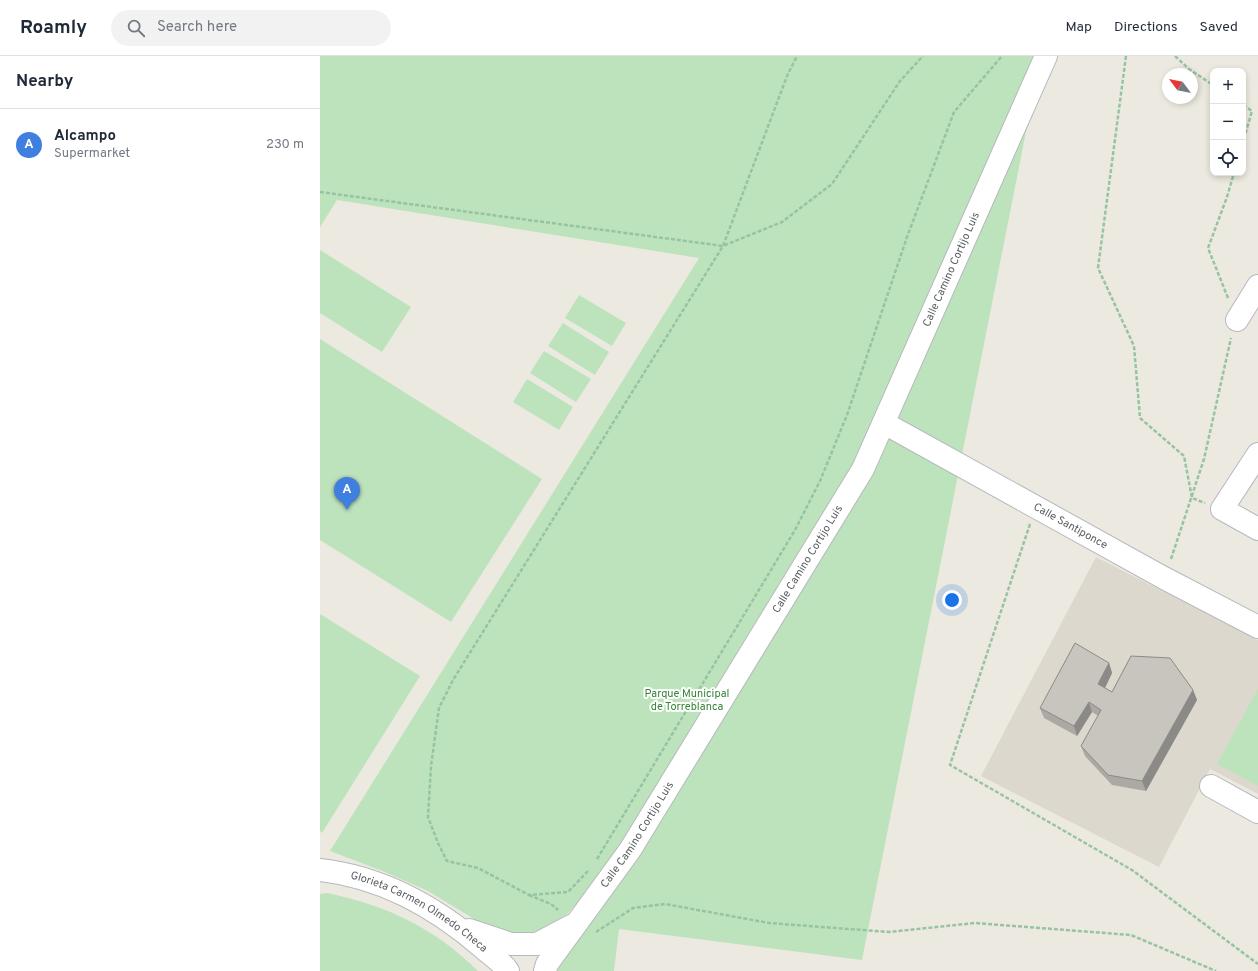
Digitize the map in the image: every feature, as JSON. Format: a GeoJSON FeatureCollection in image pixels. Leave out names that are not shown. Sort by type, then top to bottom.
{"type":"FeatureCollection","features":[{"type":"Feature","properties":{"kind":"street","name":"Calle Camino Cortijo Luis"},"geometry":{"type":"LineString","coordinates":[[458,926],[511,944],[537,944],[574,925],[630,850],[863,469],[1046,56]]}},
{"type":"Feature","properties":{"kind":"street"},"geometry":{"type":"LineString","coordinates":[[1237,320],[1258,286]]}},
{"type":"Feature","properties":{"kind":"street","name":"Calle Santiponce"},"geometry":{"type":"LineString","coordinates":[[884,423],[1164,578],[1258,626]]}},
{"type":"Feature","properties":{"kind":"street"},"geometry":{"type":"LineString","coordinates":[[1258,454],[1222,509],[1258,529]]}},
{"type":"Feature","properties":{"kind":"street"},"geometry":{"type":"LineString","coordinates":[[1212,786],[1258,812]]}},
{"type":"Feature","properties":{"kind":"street","name":"Glorieta Carmen Olmedo Checa"},"geometry":{"type":"LineString","coordinates":[[320,870],[341,872],[370,881],[422,903],[458,926],[508,971]]}},
{"type":"Feature","properties":{"kind":"street"},"geometry":{"type":"LineString","coordinates":[[545,971],[547,964],[574,925]]}},
{"type":"Feature","properties":{"kind":"path"},"geometry":{"type":"LineString","coordinates":[[797,56],[787,76],[723,246],[453,680],[439,708],[431,766],[428,817],[438,843],[447,861],[478,868],[529,895],[551,904],[574,925],[597,932],[633,908],[665,904],[769,923],[889,932],[975,923],[1131,935],[1216,971]]}},
{"type":"Feature","properties":{"kind":"path"},"geometry":{"type":"LineString","coordinates":[[320,192],[723,246],[782,222],[832,184],[900,81],[923,56]]}},
{"type":"Feature","properties":{"kind":"path"},"geometry":{"type":"LineString","coordinates":[[595,862],[795,530],[820,481],[847,415],[907,237],[954,112],[1002,56]]}},
{"type":"Feature","properties":{"kind":"path"},"geometry":{"type":"LineString","coordinates":[[1126,56],[1098,268],[1134,346],[1140,418],[1184,456],[1192,498]]}},
{"type":"Feature","properties":{"kind":"path"},"geometry":{"type":"LineString","coordinates":[[1175,56],[1189,69],[1210,83]]}},
{"type":"Feature","properties":{"kind":"path"},"geometry":{"type":"LineString","coordinates":[[1246,107],[1252,111],[1246,132]]}},
{"type":"Feature","properties":{"kind":"path"},"geometry":{"type":"LineString","coordinates":[[1164,578],[1204,459],[1228,345],[1237,320],[1208,248],[1233,176]]}},
{"type":"Feature","properties":{"kind":"path"},"geometry":{"type":"LineString","coordinates":[[1030,522],[950,765],[1132,870],[1258,964]]}},
{"type":"Feature","properties":{"kind":"path"},"geometry":{"type":"LineString","coordinates":[[529,895],[568,892],[591,868]]}},
{"type":"Feature","properties":{"kind":"shaded area"},"geometry":{"type":"Polygon","coordinates":[[[1096,557],[1258,640],[1258,794],[1210,769],[1159,867],[981,776],[1096,557]]]}},
{"type":"Feature","properties":{"kind":"green space","name":"Parque Municipal de Torreblanca"},"geometry":{"type":"Polygon","coordinates":[[[320,56],[1041,56],[862,960],[619,929],[614,971],[554,971],[556,964],[600,911],[583,898],[562,919],[541,934],[508,937],[479,922],[428,891],[385,872],[330,851],[699,258],[337,200],[320,227],[320,56]]]}},
{"type":"Feature","properties":{"kind":"green space"},"geometry":{"type":"Polygon","coordinates":[[[320,250],[411,307],[382,352],[320,313],[320,250]]]}},
{"type":"Feature","properties":{"kind":"green space"},"geometry":{"type":"Polygon","coordinates":[[[579,295],[626,323],[612,346],[565,318],[579,295]]]}},
{"type":"Feature","properties":{"kind":"green space"},"geometry":{"type":"Polygon","coordinates":[[[563,323],[609,352],[595,375],[548,346],[563,323]]]}},
{"type":"Feature","properties":{"kind":"green space"},"geometry":{"type":"Polygon","coordinates":[[[320,339],[542,479],[451,622],[320,540],[320,339]]]}},
{"type":"Feature","properties":{"kind":"green space"},"geometry":{"type":"Polygon","coordinates":[[[544,351],[591,379],[576,402],[530,373],[544,351]]]}},
{"type":"Feature","properties":{"kind":"green space"},"geometry":{"type":"Polygon","coordinates":[[[527,379],[573,407],[559,430],[513,402],[527,379]]]}},
{"type":"Feature","properties":{"kind":"green space"},"geometry":{"type":"Polygon","coordinates":[[[320,614],[420,676],[322,833],[320,831],[320,614]]]}},
{"type":"Feature","properties":{"kind":"green space"},"geometry":{"type":"Polygon","coordinates":[[[1258,689],[1258,786],[1217,764],[1258,689]]]}},
{"type":"Feature","properties":{"kind":"green space"},"geometry":{"type":"Polygon","coordinates":[[[327,893],[370,904],[408,920],[427,930],[444,942],[478,971],[320,971],[320,894],[327,893]]]}},
{"type":"Feature","properties":{"kind":"building"},"geometry":{"type":"Polygon","coordinates":[[[1075,643],[1109,663],[1098,684],[1112,692],[1131,656],[1170,658],[1193,690],[1142,781],[1108,775],[1081,746],[1101,710],[1089,702],[1074,726],[1040,708],[1075,643]]]}},
{"type":"Feature","properties":{"kind":"place","name":"Alcampo"},"geometry":{"type":"Point","coordinates":[347,510]}}]}
